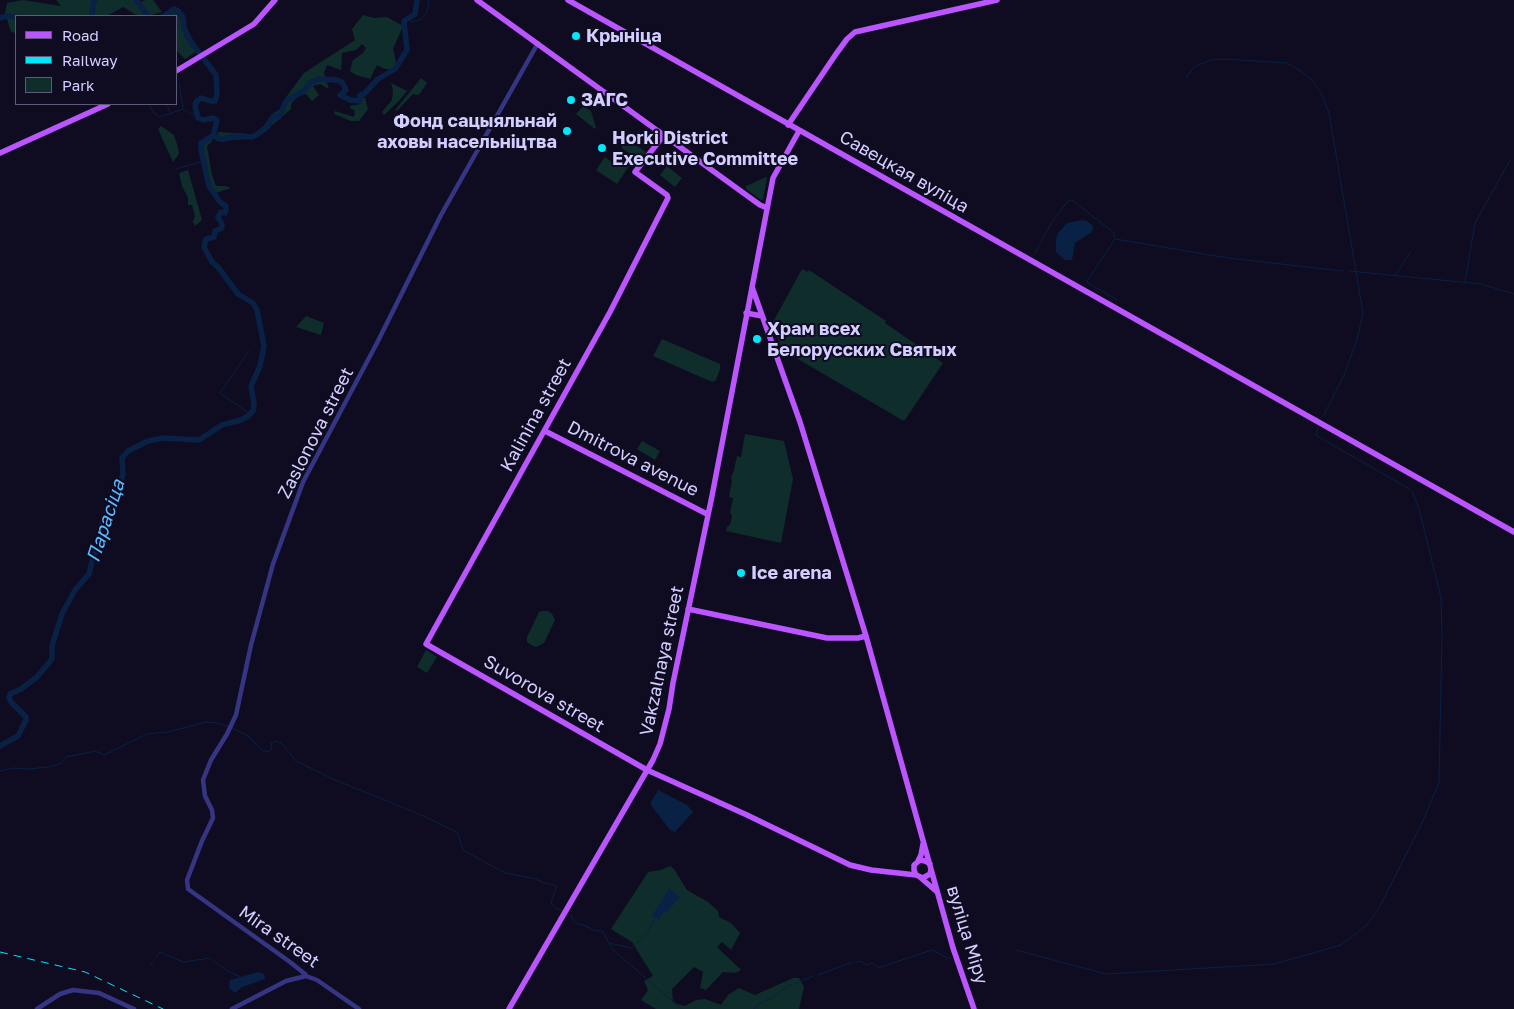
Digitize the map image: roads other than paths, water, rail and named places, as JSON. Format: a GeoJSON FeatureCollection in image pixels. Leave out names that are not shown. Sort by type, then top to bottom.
{"type":"FeatureCollection","features":[{"type":"Feature","properties":{"kind":"main road"},"geometry":{"type":"LineString","coordinates":[[178,70],[254,24],[276,0]]}},
{"type":"Feature","properties":{"kind":"main road"},"geometry":{"type":"LineString","coordinates":[[478,0],[760,205],[767,208]]}},
{"type":"Feature","properties":{"kind":"main road","name":"Савецкая вуліца"},"geometry":{"type":"LineString","coordinates":[[568,0],[1514,532]]}},
{"type":"Feature","properties":{"kind":"main road"},"geometry":{"type":"LineString","coordinates":[[788,125],[836,54],[855,32],[997,0]]}},
{"type":"Feature","properties":{"kind":"main road"},"geometry":{"type":"LineString","coordinates":[[0,153],[106,105]]}},
{"type":"Feature","properties":{"kind":"main road","name":"Vakzalnaya street"},"geometry":{"type":"LineString","coordinates":[[510,1009],[656,754],[665,727],[773,178],[800,131]]}},
{"type":"Feature","properties":{"kind":"main road","name":"Kalinina street"},"geometry":{"type":"LineString","coordinates":[[426,644],[626,283],[668,198],[668,195],[635,172],[664,135]]}},
{"type":"Feature","properties":{"kind":"main road","name":"вуліца Міру"},"geometry":{"type":"LineString","coordinates":[[752,285],[800,422],[866,636],[953,948],[974,1009]]}},
{"type":"Feature","properties":{"kind":"main road"},"geometry":{"type":"LineString","coordinates":[[746,313],[762,316]]}},
{"type":"Feature","properties":{"kind":"main road","name":"Dmitrova avenue"},"geometry":{"type":"LineString","coordinates":[[545,432],[708,514]]}},
{"type":"Feature","properties":{"kind":"main road"},"geometry":{"type":"LineString","coordinates":[[688,609],[827,638],[858,638],[866,636]]}},
{"type":"Feature","properties":{"kind":"main road","name":"Suvorova street"},"geometry":{"type":"LineString","coordinates":[[426,644],[647,770],[850,865],[871,870],[918,876]]}},
{"type":"Feature","properties":{"kind":"main road"},"geometry":{"type":"LineString","coordinates":[[923,842],[921,855],[914,870],[938,895]]}},
{"type":"Feature","properties":{"kind":"main road"},"geometry":{"type":"LineString","coordinates":[[893,872],[926,860],[930,866],[928,876],[918,876]]}},
{"type":"Feature","properties":{"kind":"street","name":"Zaslonova street"},"geometry":{"type":"LineString","coordinates":[[187,884],[213,818],[212,810],[204,796],[203,780],[211,760],[236,715],[251,645],[273,564],[303,482],[376,345],[441,215],[538,43]]}},
{"type":"Feature","properties":{"kind":"street","name":"Mira street"},"geometry":{"type":"LineString","coordinates":[[187,884],[188,889],[290,962],[306,976],[317,980],[359,1009]]}},
{"type":"Feature","properties":{"kind":"street"},"geometry":{"type":"LineString","coordinates":[[232,1009],[286,981],[306,976]]}},
{"type":"Feature","properties":{"kind":"street"},"geometry":{"type":"LineString","coordinates":[[38,1009],[60,994],[73,990],[99,993],[134,1009]]}},
{"type":"Feature","properties":{"kind":"water"},"geometry":{"type":"Polygon","coordinates":[[[1083,220],[1093,226],[1092,232],[1075,243],[1072,260],[1065,260],[1056,252],[1058,233],[1067,223],[1083,220]]]}},
{"type":"Feature","properties":{"kind":"water"},"geometry":{"type":"Polygon","coordinates":[[[658,790],[687,805],[693,812],[675,832],[670,830],[651,805],[658,790]]]}},
{"type":"Feature","properties":{"kind":"water"},"geometry":{"type":"Polygon","coordinates":[[[669,888],[680,897],[666,913],[664,911],[659,920],[652,916],[669,888]]]}},
{"type":"Feature","properties":{"kind":"water"},"geometry":{"type":"Polygon","coordinates":[[[258,972],[264,974],[265,979],[242,987],[235,993],[229,988],[230,980],[258,972]]]}},
{"type":"Feature","properties":{"kind":"waterway","name":"Парасіца"},"geometry":{"type":"LineString","coordinates":[[92,15],[95,0]]}},
{"type":"Feature","properties":{"kind":"waterway","name":"Парасіца"},"geometry":{"type":"LineString","coordinates":[[136,0],[147,15]]}},
{"type":"Feature","properties":{"kind":"waterway"},"geometry":{"type":"LineString","coordinates":[[213,136],[222,139],[237,136],[252,137],[258,134],[268,126],[274,116],[279,117],[286,101],[305,90],[310,83],[318,79],[342,82],[346,90],[340,95],[350,100],[360,101],[360,95],[364,94],[378,79],[395,69],[407,50],[404,21],[415,14],[417,0]]}},
{"type":"Feature","properties":{"kind":"waterway"},"geometry":{"type":"LineString","coordinates":[[409,19],[412,22],[420,20],[427,12],[428,0]]}},
{"type":"Feature","properties":{"kind":"waterway","name":"Парасіца"},"geometry":{"type":"LineString","coordinates":[[0,746],[18,736],[26,720],[26,717],[11,702],[10,694],[21,689],[37,677],[52,659],[52,646],[62,614],[75,590],[89,574],[94,553],[99,550],[100,530],[103,521],[123,474],[122,458],[128,451],[148,441],[163,438],[199,440],[222,425],[241,420],[253,411],[254,404],[251,386],[260,366],[264,346],[257,310],[253,303],[238,294],[218,267],[212,262],[204,247],[206,239],[214,237],[215,231],[222,228],[218,217],[221,212],[225,213],[226,210],[226,206],[220,202],[209,186],[201,150],[201,143],[213,136],[217,120],[213,118],[204,120],[198,118],[195,106],[196,102],[201,98],[215,101],[217,95],[216,75],[191,42],[184,28],[183,17],[178,11],[174,9],[165,15]]}},
{"type":"Feature","properties":{"kind":"waterway","name":"Парасіца"},"geometry":{"type":"LineString","coordinates":[[0,18],[15,17]]}},
{"type":"Feature","properties":{"kind":"waterway"},"geometry":{"type":"LineString","coordinates":[[1186,78],[1194,67],[1210,60],[1224,59],[1287,63],[1311,79],[1321,93],[1329,113],[1363,313],[1357,339],[1345,373],[1323,417]]}},
{"type":"Feature","properties":{"kind":"waterway"},"geometry":{"type":"LineString","coordinates":[[179,83],[183,107]]}},
{"type":"Feature","properties":{"kind":"waterway"},"geometry":{"type":"LineString","coordinates":[[150,105],[153,112],[160,117],[183,109],[191,114],[197,114]]}},
{"type":"Feature","properties":{"kind":"waterway"},"geometry":{"type":"LineString","coordinates":[[167,105],[170,112]]}},
{"type":"Feature","properties":{"kind":"waterway"},"geometry":{"type":"LineString","coordinates":[[1465,282],[1475,223],[1510,160]]}},
{"type":"Feature","properties":{"kind":"waterway"},"geometry":{"type":"LineString","coordinates":[[176,169],[204,161]]}},
{"type":"Feature","properties":{"kind":"waterway"},"geometry":{"type":"LineString","coordinates":[[1035,253],[1052,222],[1068,201],[1072,200],[1114,233],[1115,238]]}},
{"type":"Feature","properties":{"kind":"waterway"},"geometry":{"type":"LineString","coordinates":[[1116,299],[1087,281],[1115,239],[1228,258],[1343,271]]}},
{"type":"Feature","properties":{"kind":"waterway"},"geometry":{"type":"LineString","coordinates":[[1395,276],[1411,251]]}},
{"type":"Feature","properties":{"kind":"waterway"},"geometry":{"type":"LineString","coordinates":[[1349,271],[1481,284],[1514,294]]}},
{"type":"Feature","properties":{"kind":"waterway"},"geometry":{"type":"LineString","coordinates":[[249,351],[220,393],[250,414]]}},
{"type":"Feature","properties":{"kind":"waterway"},"geometry":{"type":"LineString","coordinates":[[1016,950],[1106,974],[1274,964],[1341,945],[1367,925],[1378,910],[1422,823],[1439,782],[1441,598],[1419,509],[1413,493],[1406,487],[1317,436],[1318,428]]}},
{"type":"Feature","properties":{"kind":"waterway"},"geometry":{"type":"LineString","coordinates":[[0,771],[14,768],[48,767],[60,764],[66,757],[95,751],[104,755],[147,734],[168,732],[206,722],[218,723],[229,727]]}},
{"type":"Feature","properties":{"kind":"waterway"},"geometry":{"type":"LineString","coordinates":[[232,728],[247,735],[262,750],[268,752],[272,749],[271,743],[276,741],[282,744],[296,761],[333,779],[457,832],[463,850],[505,873],[555,885],[551,903],[555,908],[563,911]]}},
{"type":"Feature","properties":{"kind":"waterway"},"geometry":{"type":"LineString","coordinates":[[571,915],[574,922],[593,930],[602,931],[613,950],[682,1009]]}},
{"type":"Feature","properties":{"kind":"waterway"},"geometry":{"type":"LineString","coordinates":[[609,943],[631,948],[645,936],[656,918]]}},
{"type":"Feature","properties":{"kind":"waterway"},"geometry":{"type":"LineString","coordinates":[[856,962],[861,961],[866,965],[872,963],[877,967],[881,967],[932,950],[947,958],[951,958]]}},
{"type":"Feature","properties":{"kind":"waterway"},"geometry":{"type":"LineString","coordinates":[[156,957],[160,952],[183,962],[210,958],[226,970],[240,977]]}},
{"type":"Feature","properties":{"kind":"waterway"},"geometry":{"type":"LineString","coordinates":[[150,966],[153,962]]}},
{"type":"Feature","properties":{"kind":"waterway"},"geometry":{"type":"LineString","coordinates":[[818,975],[853,962]]}},
{"type":"Feature","properties":{"kind":"waterway"},"geometry":{"type":"LineString","coordinates":[[754,1009],[758,1004],[768,1000],[787,987],[813,976]]}},
{"type":"Feature","properties":{"kind":"railway"},"geometry":{"type":"LineString","coordinates":[[0,952],[85,972],[163,1009]]}},
{"type":"Feature","properties":{"kind":"place","name":"Крыніца"},"geometry":{"type":"Point","coordinates":[576,36]}},
{"type":"Feature","properties":{"kind":"place","name":"ЗАГС"},"geometry":{"type":"Point","coordinates":[571,100]}},
{"type":"Feature","properties":{"kind":"place","name":"Фонд сацыяльнай аховы насельніцтва"},"geometry":{"type":"Point","coordinates":[567,131]}},
{"type":"Feature","properties":{"kind":"place","name":"Horki District Executive Committee"},"geometry":{"type":"Point","coordinates":[602,148]}},
{"type":"Feature","properties":{"kind":"place","name":"Храм всех Белорусских Святых"},"geometry":{"type":"Point","coordinates":[757,339]}},
{"type":"Feature","properties":{"kind":"place","name":"Ice arena"},"geometry":{"type":"Point","coordinates":[741,573]}}]}
